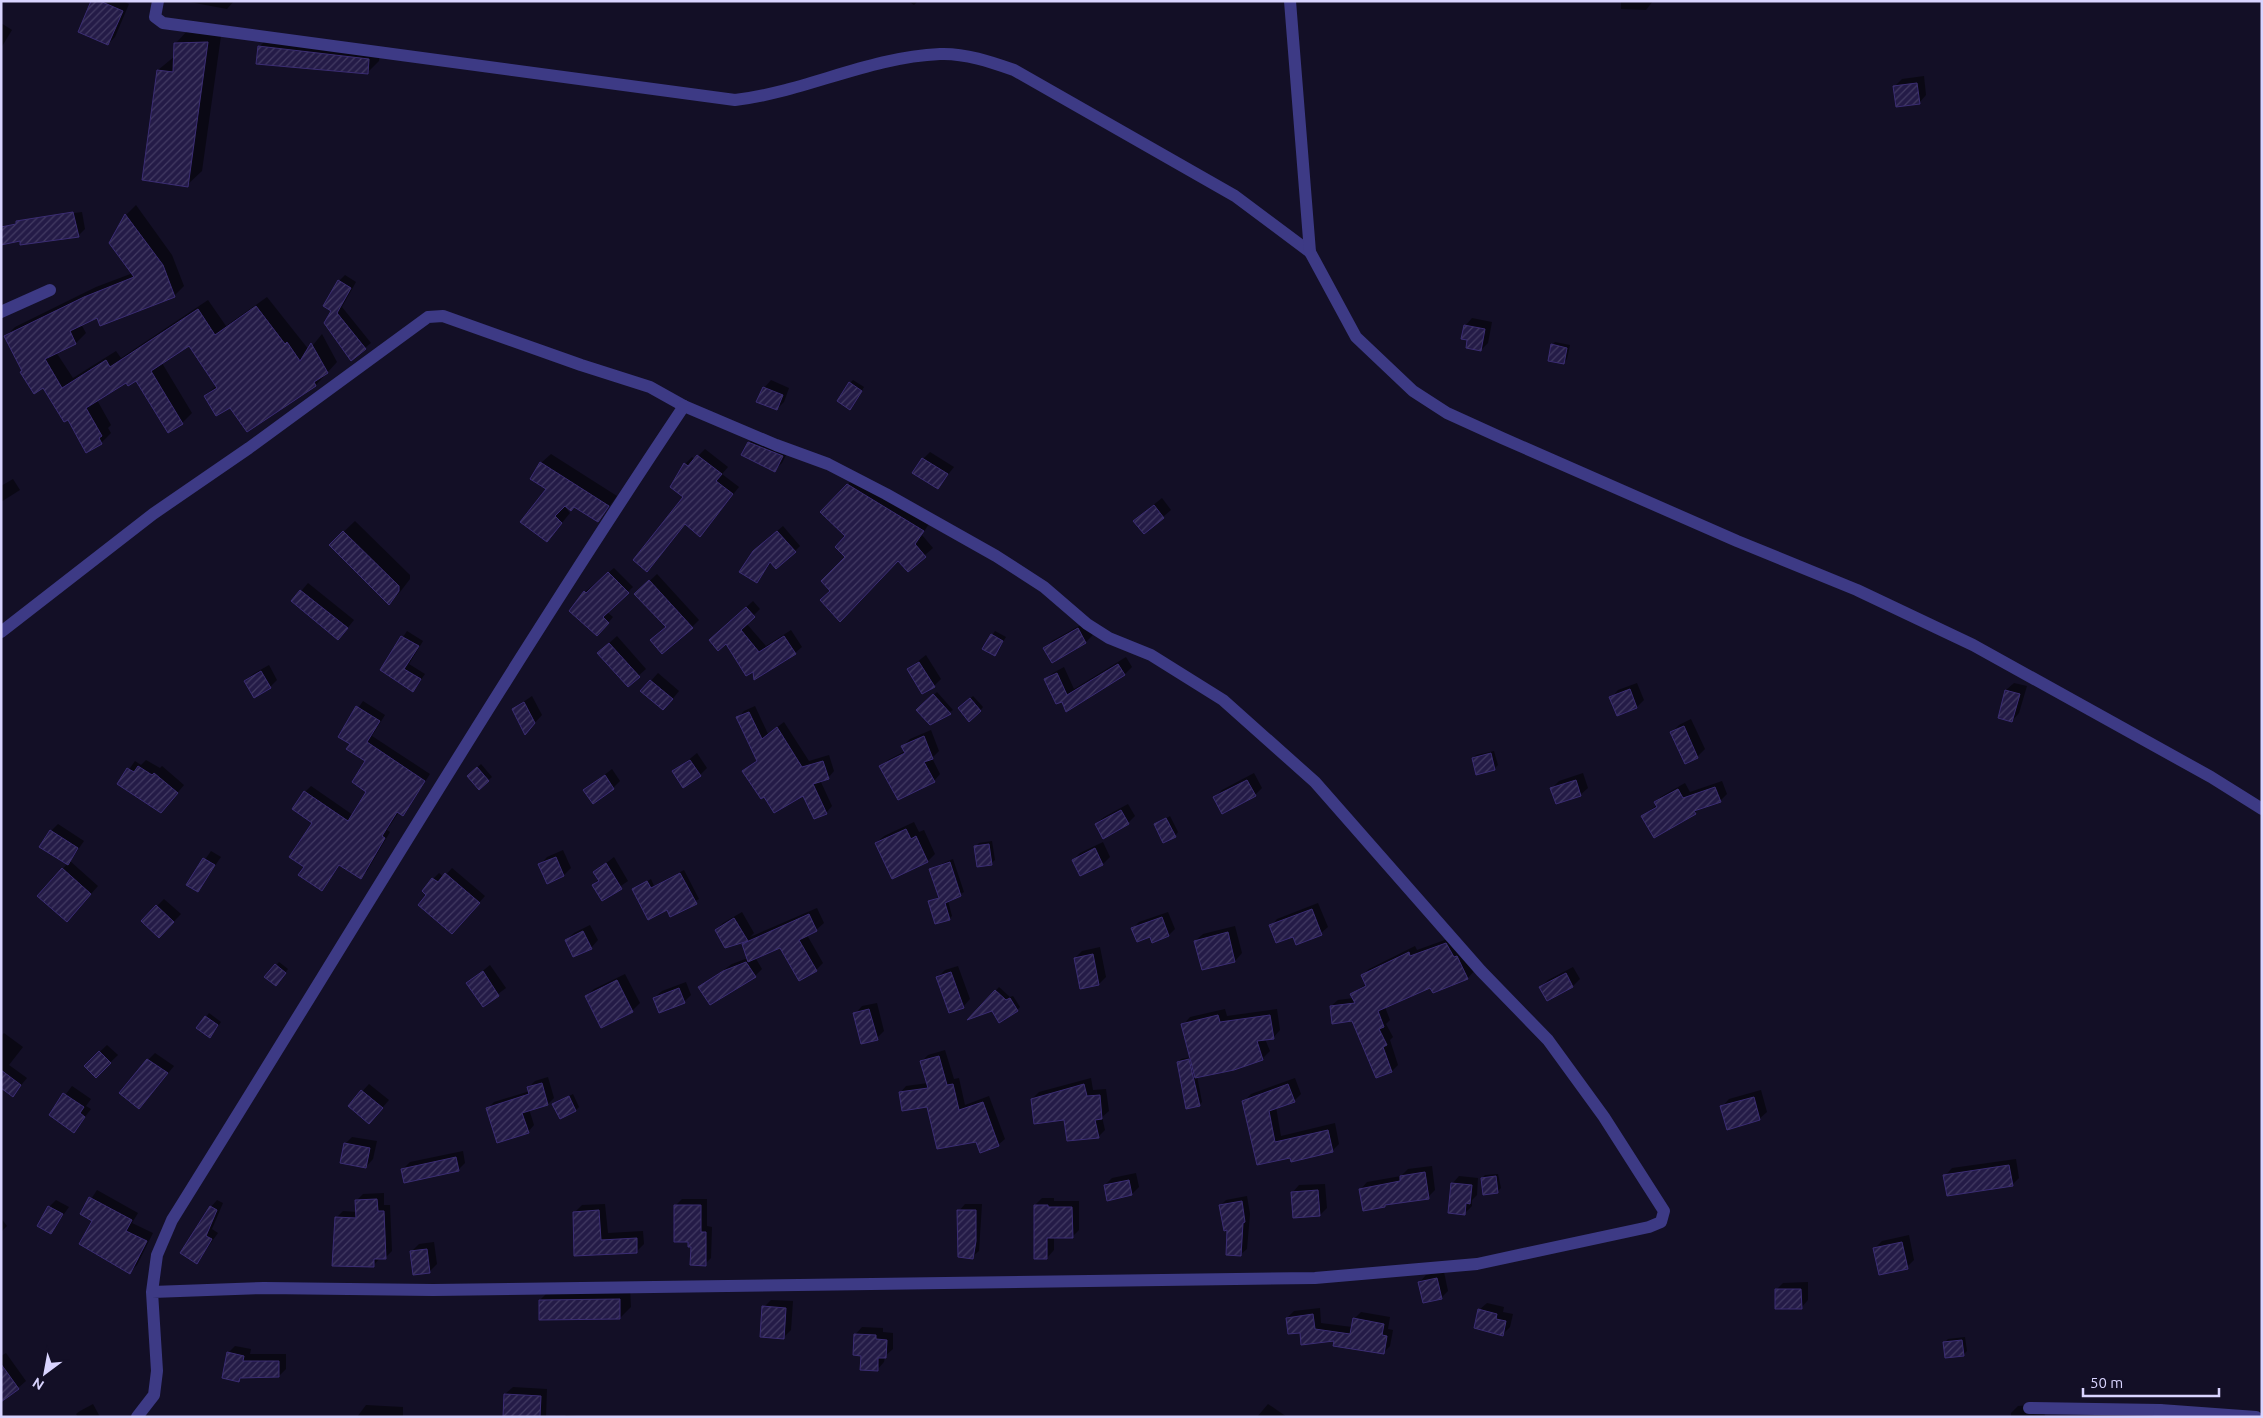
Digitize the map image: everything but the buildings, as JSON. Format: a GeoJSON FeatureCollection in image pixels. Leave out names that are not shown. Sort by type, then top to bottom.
{"type":"FeatureCollection","features":[{"type":"Feature","properties":{"kind":"street"},"geometry":{"type":"LineString","coordinates":[[158,1],[155,18],[163,23],[735,100],[754,98],[857,69],[910,57],[942,54],[985,60],[1014,70],[1235,196],[1310,252]]}},
{"type":"Feature","properties":{"kind":"street"},"geometry":{"type":"LineString","coordinates":[[1290,1],[1310,252],[1356,338],[1413,391],[1447,413],[1737,541],[1856,590],[1973,645],[2194,767],[2262,809]]}},
{"type":"Feature","properties":{"kind":"street"},"geometry":{"type":"LineString","coordinates":[[1,312],[50,290]]}},
{"type":"Feature","properties":{"kind":"street"},"geometry":{"type":"LineString","coordinates":[[1,632],[153,514],[249,448],[428,318],[443,316],[581,365],[650,386],[684,406],[776,446],[828,464],[886,494],[996,556],[1044,586],[1087,624],[1110,638],[1151,655],[1223,700],[1315,782],[1481,971],[1548,1040],[1604,1117],[1664,1211],[1664,1217],[1661,1222],[1649,1228],[1476,1264],[1315,1278],[433,1290],[264,1288],[152,1292]]}},
{"type":"Feature","properties":{"kind":"street"},"geometry":{"type":"LineString","coordinates":[[137,1417],[154,1395],[157,1371],[152,1292],[157,1255],[172,1220],[474,730],[594,541],[684,406]]}},
{"type":"Feature","properties":{"kind":"street"},"geometry":{"type":"LineString","coordinates":[[2029,1408],[2256,1417]]}}]}
